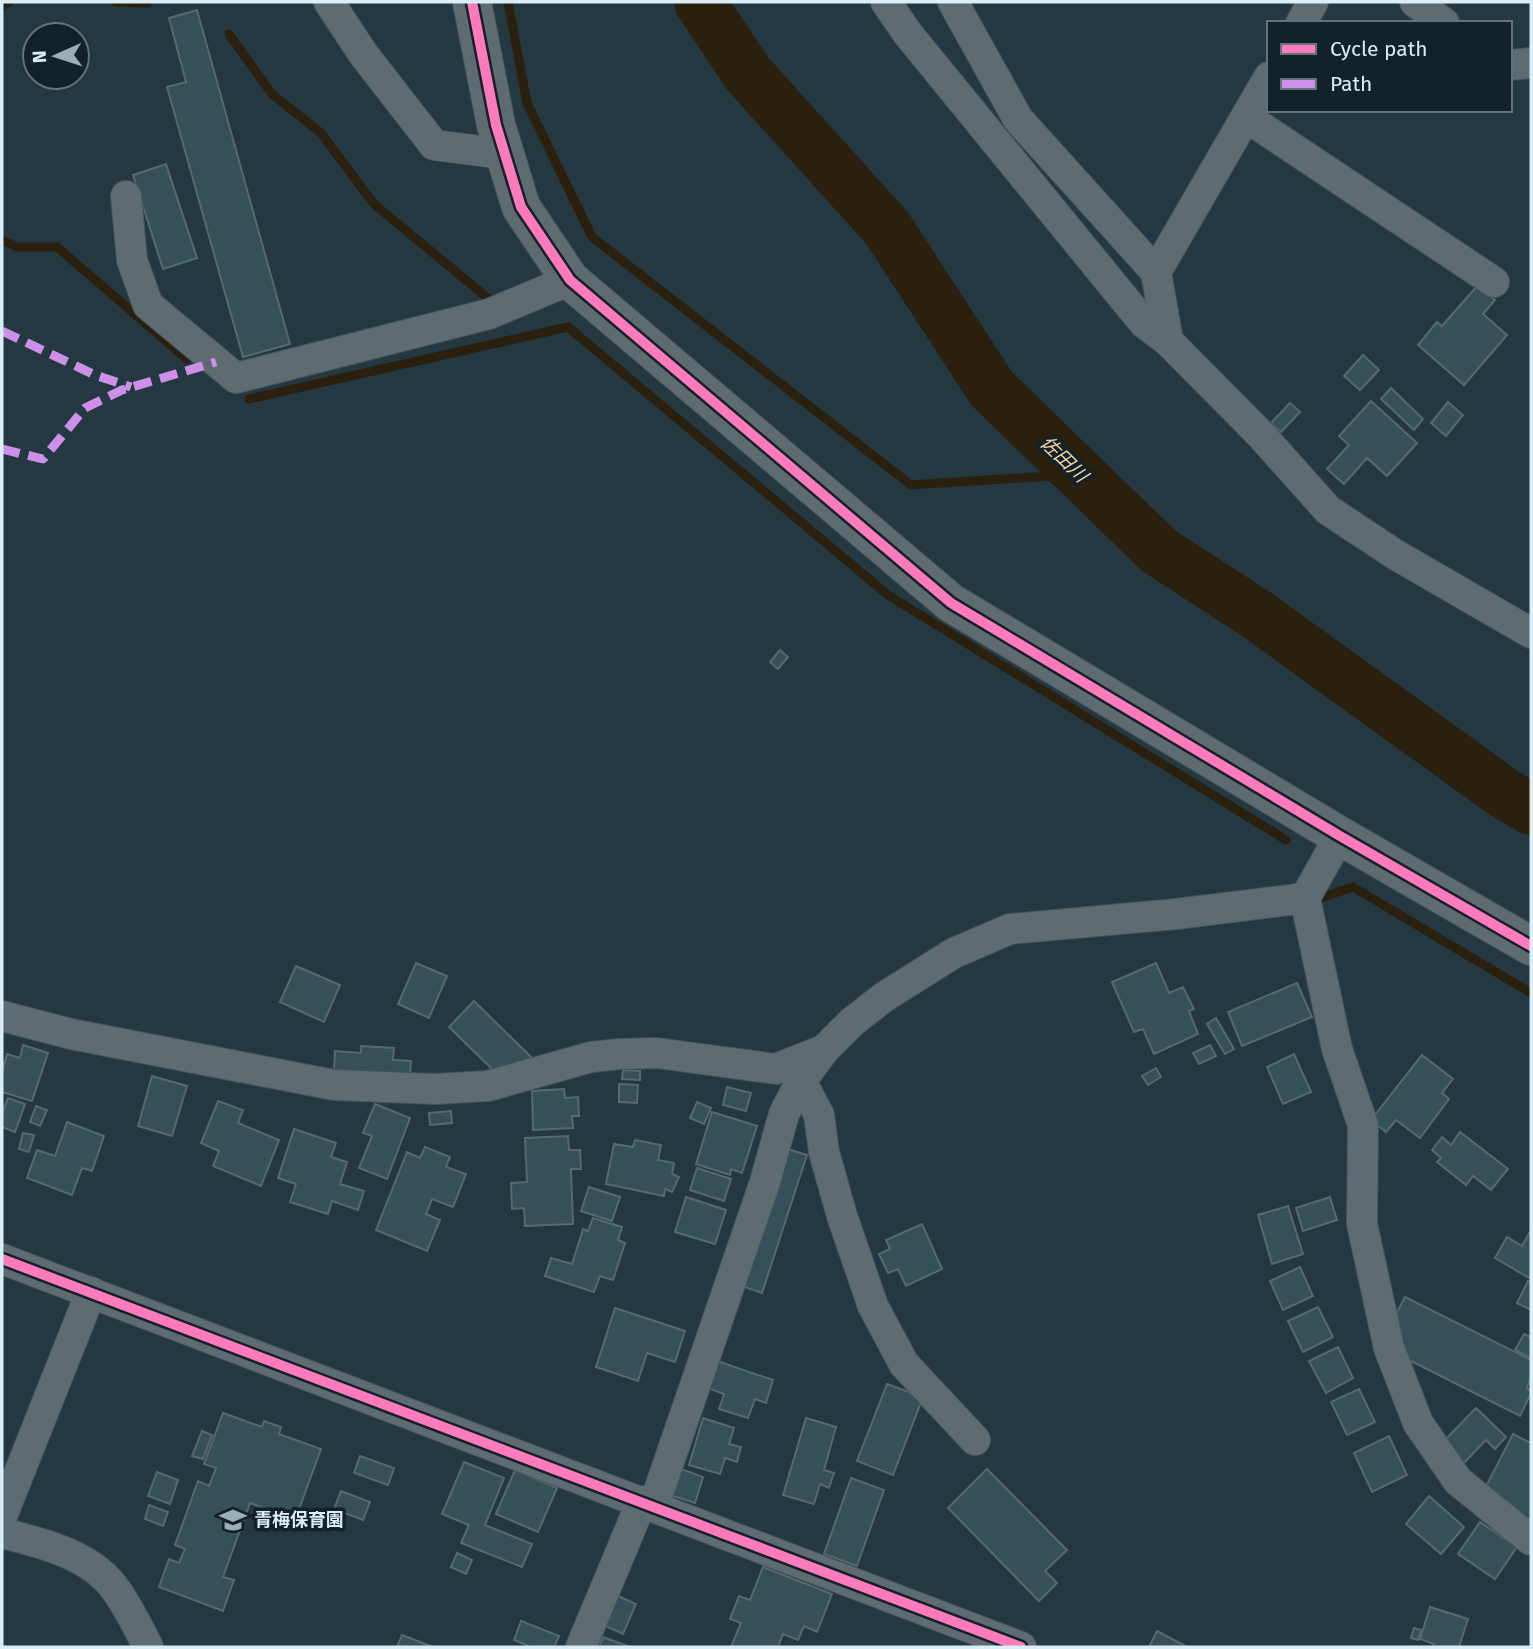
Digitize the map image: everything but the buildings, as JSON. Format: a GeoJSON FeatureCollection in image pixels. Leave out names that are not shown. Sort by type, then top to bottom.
{"type":"FeatureCollection","features":[{"type":"Feature","properties":{"kind":"street"},"geometry":{"type":"LineString","coordinates":[[329,2],[364,55],[434,145],[505,153]]}},
{"type":"Feature","properties":{"kind":"street"},"geometry":{"type":"LineString","coordinates":[[471,2],[505,153],[521,207],[570,280],[951,603],[1340,836],[1531,946]]}},
{"type":"Feature","properties":{"kind":"street"},"geometry":{"type":"LineString","coordinates":[[886,2],[908,34],[1144,323],[1168,341],[1262,436],[1328,510],[1396,555],[1531,633]]}},
{"type":"Feature","properties":{"kind":"street"},"geometry":{"type":"LineString","coordinates":[[953,2],[1018,119],[1156,272],[1168,341]]}},
{"type":"Feature","properties":{"kind":"street"},"geometry":{"type":"LineString","coordinates":[[1302,21],[1313,2]]}},
{"type":"Feature","properties":{"kind":"street"},"geometry":{"type":"LineString","coordinates":[[1415,2],[1441,21]]}},
{"type":"Feature","properties":{"kind":"street"},"geometry":{"type":"LineString","coordinates":[[1512,65],[1531,63]]}},
{"type":"Feature","properties":{"kind":"street"},"geometry":{"type":"LineString","coordinates":[[1156,272],[1267,81]]}},
{"type":"Feature","properties":{"kind":"street"},"geometry":{"type":"LineString","coordinates":[[1246,117],[1494,282]]}},
{"type":"Feature","properties":{"kind":"street"},"geometry":{"type":"LineString","coordinates":[[126,196],[132,260],[148,305],[236,378],[489,314],[570,280]]}},
{"type":"Feature","properties":{"kind":"street"},"geometry":{"type":"LineString","coordinates":[[1340,836],[1305,898],[1337,1049],[1363,1125],[1362,1224],[1389,1348],[1418,1423],[1458,1481],[1531,1540]]}},
{"type":"Feature","properties":{"kind":"street"},"geometry":{"type":"LineString","coordinates":[[581,1647],[648,1503],[765,1182],[784,1114],[802,1081],[824,1050],[852,1022],[884,997],[954,953],[1010,929],[1176,914],[1305,898]]}},
{"type":"Feature","properties":{"kind":"street"},"geometry":{"type":"LineString","coordinates":[[2,1016],[71,1034],[334,1085],[436,1089],[488,1086],[591,1057],[657,1052],[776,1069],[824,1050]]}},
{"type":"Feature","properties":{"kind":"street"},"geometry":{"type":"LineString","coordinates":[[802,1081],[819,1115],[824,1152],[838,1203],[873,1306],[904,1364],[975,1440]]}},
{"type":"Feature","properties":{"kind":"street"},"geometry":{"type":"LineString","coordinates":[[2,1259],[1021,1647]]}},
{"type":"Feature","properties":{"kind":"street"},"geometry":{"type":"LineString","coordinates":[[2,1516],[92,1292]]}},
{"type":"Feature","properties":{"kind":"street"},"geometry":{"type":"LineString","coordinates":[[2,1534],[36,1541],[77,1558],[112,1584],[148,1647]]}},
{"type":"Feature","properties":{"kind":"waterway"},"geometry":{"type":"LineString","coordinates":[[2,6],[9,2]]}},
{"type":"Feature","properties":{"kind":"waterway"},"geometry":{"type":"LineString","coordinates":[[116,2],[148,3]]}},
{"type":"Feature","properties":{"kind":"waterway"},"geometry":{"type":"LineString","coordinates":[[508,2],[527,103],[592,237],[911,485],[1080,474]]}},
{"type":"Feature","properties":{"kind":"waterway","name":"佐田川"},"geometry":{"type":"LineString","coordinates":[[700,2],[748,74],[887,228],[992,389],[1159,551],[1256,614],[1504,793],[1531,809]]}},
{"type":"Feature","properties":{"kind":"waterway"},"geometry":{"type":"LineString","coordinates":[[229,34],[272,94],[321,133],[374,204],[490,300]]}},
{"type":"Feature","properties":{"kind":"waterway"},"geometry":{"type":"LineString","coordinates":[[2,240],[17,247],[57,247],[187,359]]}},
{"type":"Feature","properties":{"kind":"waterway"},"geometry":{"type":"LineString","coordinates":[[249,399],[568,327],[888,595],[1286,840]]}},
{"type":"Feature","properties":{"kind":"waterway"},"geometry":{"type":"LineString","coordinates":[[1317,899],[1353,887],[1531,993]]}},
{"type":"Feature","properties":{"kind":"marked path"},"geometry":{"type":"LineString","coordinates":[[2,331],[95,375],[131,387]]}},
{"type":"Feature","properties":{"kind":"marked path"},"geometry":{"type":"LineString","coordinates":[[2,449],[43,459],[85,408],[122,390],[216,362]]}},
{"type":"Feature","properties":{"kind":"cycle path"},"geometry":{"type":"LineString","coordinates":[[472,2],[496,125],[521,207],[570,280],[951,603],[1340,836],[1531,946]]}},
{"type":"Feature","properties":{"kind":"cycle path"},"geometry":{"type":"LineString","coordinates":[[2,1259],[1021,1647]]}},
{"type":"Feature","properties":{"kind":"place","name":"青梅保育園"},"geometry":{"type":"Point","coordinates":[233,1520]}}]}
